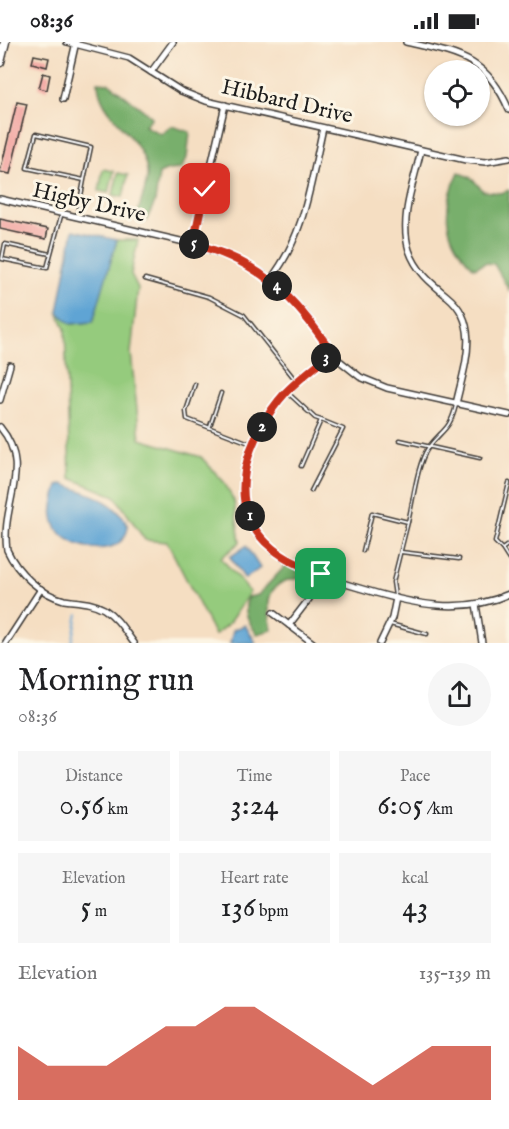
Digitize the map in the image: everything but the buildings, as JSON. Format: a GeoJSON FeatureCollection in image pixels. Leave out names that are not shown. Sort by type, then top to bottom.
{"type":"FeatureCollection","features":[{"type":"Feature","properties":{"kind":"main road"},"geometry":{"type":"LineString","coordinates":[[0,62],[5,42]]}},
{"type":"Feature","properties":{"kind":"street","name":"Hibbard Drive"},"geometry":{"type":"LineString","coordinates":[[68,42],[116,53],[187,94],[225,105],[473,161],[496,161],[509,158]]}},
{"type":"Feature","properties":{"kind":"street"},"geometry":{"type":"LineString","coordinates":[[151,72],[173,42]]}},
{"type":"Feature","properties":{"kind":"street"},"geometry":{"type":"LineString","coordinates":[[406,42],[457,54],[477,65],[497,85],[509,110]]}},
{"type":"Feature","properties":{"kind":"street"},"geometry":{"type":"LineString","coordinates":[[63,99],[76,43]]}},
{"type":"Feature","properties":{"kind":"street"},"geometry":{"type":"LineString","coordinates":[[193,244],[225,105]]}},
{"type":"Feature","properties":{"kind":"street"},"geometry":{"type":"LineString","coordinates":[[270,280],[286,258],[300,227],[323,128]]}},
{"type":"Feature","properties":{"kind":"street"},"geometry":{"type":"LineString","coordinates":[[421,150],[407,211],[407,238],[421,272],[454,302],[467,325],[467,355],[456,404]]}},
{"type":"Feature","properties":{"kind":"street","name":"Higby Drive"},"geometry":{"type":"LineString","coordinates":[[0,199],[193,244],[231,257],[270,280],[305,314],[332,353],[350,371],[372,383],[509,415]]}},
{"type":"Feature","properties":{"kind":"street"},"geometry":{"type":"LineString","coordinates":[[332,353],[287,392],[266,420],[246,460],[243,486],[252,522],[267,543],[276,551],[321,574],[396,598],[444,606],[476,604],[509,594]]}},
{"type":"Feature","properties":{"kind":"street"},"geometry":{"type":"LineString","coordinates":[[0,400],[10,365]]}},
{"type":"Feature","properties":{"kind":"street"},"geometry":{"type":"LineString","coordinates":[[0,427],[15,455],[2,514],[4,540],[17,566],[41,589],[61,599],[94,604],[104,609],[117,621],[134,643]]}},
{"type":"Feature","properties":{"kind":"street"},"geometry":{"type":"LineString","coordinates":[[289,624],[309,599],[321,574]]}},
{"type":"Feature","properties":{"kind":"street"},"geometry":{"type":"LineString","coordinates":[[6,643],[41,589]]}},
{"type":"Feature","properties":{"kind":"street"},"geometry":{"type":"LineString","coordinates":[[380,643],[390,624],[396,598]]}},
{"type":"Feature","properties":{"kind":"street"},"geometry":{"type":"LineString","coordinates":[[476,604],[482,643]]}},
{"type":"Feature","properties":{"kind":"street"},"geometry":{"type":"LineString","coordinates":[[273,613],[313,643]]}},
{"type":"Feature","properties":{"kind":"lane"},"geometry":{"type":"LineString","coordinates":[[77,217],[91,147],[36,134],[27,168],[84,180]]}},
{"type":"Feature","properties":{"kind":"lane"},"geometry":{"type":"LineString","coordinates":[[50,254],[5,244],[2,259],[47,268],[62,213]]}},
{"type":"Feature","properties":{"kind":"lane"},"geometry":{"type":"LineString","coordinates":[[145,279],[209,297],[244,315],[297,382]]}},
{"type":"Feature","properties":{"kind":"lane"},"geometry":{"type":"LineString","coordinates":[[195,384],[186,411],[187,419],[252,444]]}},
{"type":"Feature","properties":{"kind":"lane"},"geometry":{"type":"LineString","coordinates":[[287,392],[315,418],[343,429],[311,491]]}},
{"type":"Feature","properties":{"kind":"lane"},"geometry":{"type":"LineString","coordinates":[[210,426],[221,393]]}},
{"type":"Feature","properties":{"kind":"lane"},"geometry":{"type":"LineString","coordinates":[[396,598],[392,593],[393,582],[423,458],[429,447],[444,433],[453,418],[456,404]]}},
{"type":"Feature","properties":{"kind":"lane"},"geometry":{"type":"LineString","coordinates":[[302,466],[321,420]]}},
{"type":"Feature","properties":{"kind":"lane"},"geometry":{"type":"LineString","coordinates":[[400,440],[480,458]]}},
{"type":"Feature","properties":{"kind":"lane"},"geometry":{"type":"LineString","coordinates":[[509,483],[495,542],[509,561]]}},
{"type":"Feature","properties":{"kind":"lane"},"geometry":{"type":"LineString","coordinates":[[363,551],[372,513],[408,522]]}},
{"type":"Feature","properties":{"kind":"lane"},"geometry":{"type":"LineString","coordinates":[[502,549],[509,544]]}},
{"type":"Feature","properties":{"kind":"lane"},"geometry":{"type":"LineString","coordinates":[[401,552],[459,559]]}},
{"type":"Feature","properties":{"kind":"lane"},"geometry":{"type":"LineString","coordinates":[[390,624],[427,634]]}},
{"type":"Feature","properties":{"kind":"green space"},"geometry":{"type":"Polygon","coordinates":[[[98,82],[109,83],[152,117],[145,126],[161,134],[172,126],[190,132],[187,158],[181,169],[168,170],[159,174],[155,202],[146,221],[137,220],[147,176],[143,158],[137,146],[105,105],[98,82]]]}},
{"type":"Feature","properties":{"kind":"green space"},"geometry":{"type":"Polygon","coordinates":[[[103,169],[114,171],[109,193],[99,191],[103,169]]]}},
{"type":"Feature","properties":{"kind":"green space"},"geometry":{"type":"Polygon","coordinates":[[[459,172],[473,179],[483,191],[501,193],[509,190],[509,290],[494,264],[485,263],[474,268],[456,246],[451,235],[447,211],[459,172]]]}},
{"type":"Feature","properties":{"kind":"green space"},"geometry":{"type":"Polygon","coordinates":[[[118,173],[128,175],[123,197],[113,195],[118,173]]]}},
{"type":"Feature","properties":{"kind":"green space"},"geometry":{"type":"Polygon","coordinates":[[[117,240],[138,240],[131,274],[138,288],[131,353],[140,439],[201,457],[224,482],[234,501],[240,542],[221,558],[250,592],[229,623],[215,635],[167,542],[145,540],[115,496],[70,478],[65,329],[58,312],[71,324],[92,322],[117,240]]]}},
{"type":"Feature","properties":{"kind":"green space"},"geometry":{"type":"Polygon","coordinates":[[[287,564],[295,566],[303,577],[288,580],[274,588],[269,600],[272,630],[257,634],[247,616],[247,601],[249,597],[258,595],[287,564]]]}},
{"type":"Feature","properties":{"kind":"water"},"geometry":{"type":"Polygon","coordinates":[[[73,230],[117,240],[93,322],[71,324],[58,312],[73,230]]]}},
{"type":"Feature","properties":{"kind":"water"},"geometry":{"type":"Polygon","coordinates":[[[62,484],[100,499],[116,510],[128,526],[124,538],[116,545],[91,548],[66,538],[57,529],[53,518],[58,486],[62,484]]]}},
{"type":"Feature","properties":{"kind":"water"},"geometry":{"type":"Polygon","coordinates":[[[246,546],[260,568],[245,579],[230,557],[246,546]]]}},
{"type":"Feature","properties":{"kind":"water"},"geometry":{"type":"Polygon","coordinates":[[[245,625],[256,643],[230,643],[233,630],[245,625]]]}},
{"type":"Feature","properties":{"kind":"waterway"},"geometry":{"type":"LineString","coordinates":[[72,643],[78,614]]}},
{"type":"Feature","properties":{"kind":"route"},"geometry":{"type":"LineString","coordinates":[[205,189],[193,244],[231,257],[270,280],[305,314],[332,353],[285,394],[266,420],[246,460],[243,486],[247,510],[259,534],[281,555],[321,574]]}}]}
